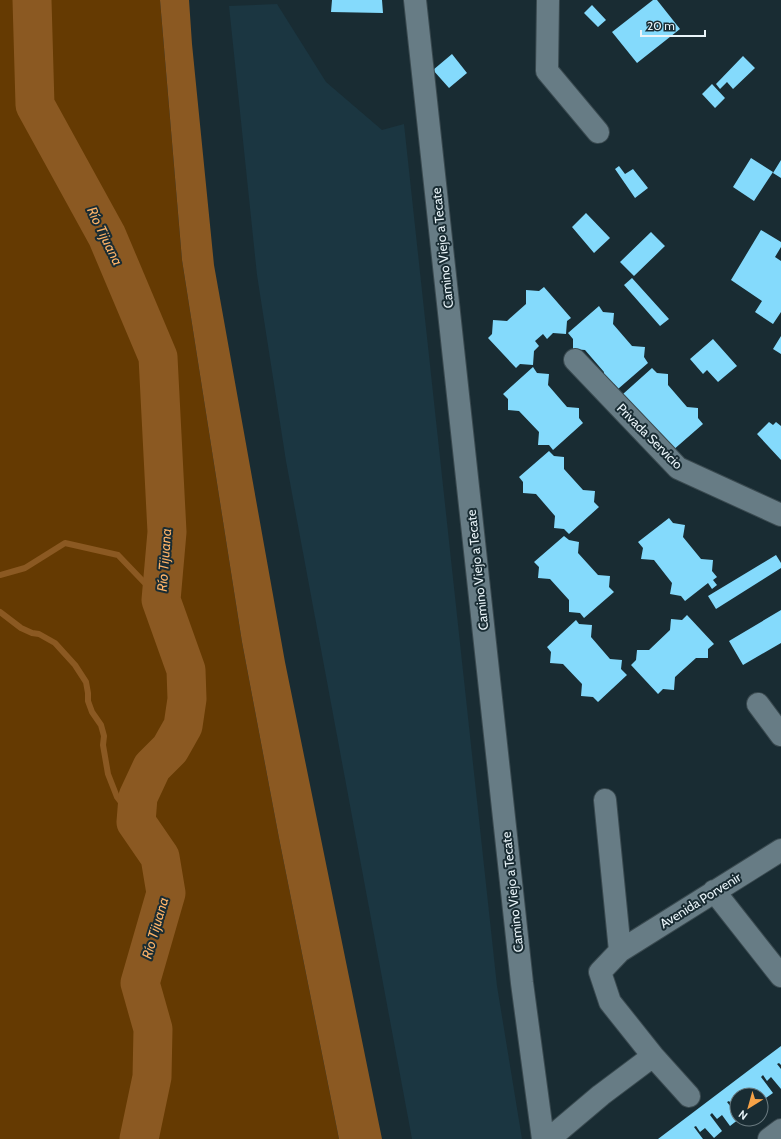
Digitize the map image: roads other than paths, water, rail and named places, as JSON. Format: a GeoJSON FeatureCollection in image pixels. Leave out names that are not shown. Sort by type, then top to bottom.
{"type":"FeatureCollection","features":[{"type":"Feature","properties":{"kind":"street","name":"Camino Viejo a Tecate"},"geometry":{"type":"LineString","coordinates":[[415,0],[520,967],[543,1139]]}},
{"type":"Feature","properties":{"kind":"street"},"geometry":{"type":"LineString","coordinates":[[548,0],[547,71],[598,132]]}},
{"type":"Feature","properties":{"kind":"street","name":"Privada Servicio"},"geometry":{"type":"LineString","coordinates":[[575,360],[678,468],[781,515]]}},
{"type":"Feature","properties":{"kind":"street"},"geometry":{"type":"LineString","coordinates":[[758,704],[781,735]]}},
{"type":"Feature","properties":{"kind":"street"},"geometry":{"type":"LineString","coordinates":[[605,800],[620,951]]}},
{"type":"Feature","properties":{"kind":"street","name":"Avenida Porvenir"},"geometry":{"type":"LineString","coordinates":[[653,1056],[610,1002],[600,972],[620,951],[781,850]]}},
{"type":"Feature","properties":{"kind":"street"},"geometry":{"type":"LineString","coordinates":[[714,891],[781,976]]}},
{"type":"Feature","properties":{"kind":"street"},"geometry":{"type":"LineString","coordinates":[[549,1139],[601,1094],[653,1056],[688,1096]]}},
{"type":"Feature","properties":{"kind":"street"},"geometry":{"type":"LineString","coordinates":[[770,1139],[781,1130]]}},
{"type":"Feature","properties":{"kind":"waterway","name":"Río Tijuana"},"geometry":{"type":"LineString","coordinates":[[32,0],[35,105],[107,236],[158,357],[167,532],[161,600],[186,670],[187,699],[183,726],[170,749],[152,767],[138,797],[136,822],[160,857],[166,893],[140,983],[153,1029],[152,1077],[139,1139]]}},
{"type":"Feature","properties":{"kind":"waterway"},"geometry":{"type":"LineString","coordinates":[[0,575],[25,568],[65,543],[118,555],[161,600]]}},
{"type":"Feature","properties":{"kind":"waterway"},"geometry":{"type":"LineString","coordinates":[[0,612],[21,628],[32,633],[39,634],[55,643],[75,665],[86,682],[88,701],[92,712],[101,725],[104,736],[103,745],[108,774],[117,797],[136,822]]}}]}
